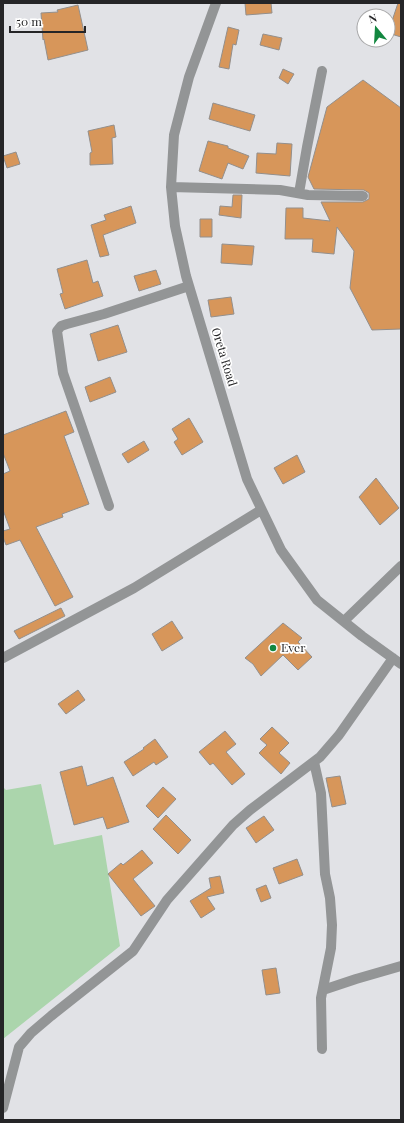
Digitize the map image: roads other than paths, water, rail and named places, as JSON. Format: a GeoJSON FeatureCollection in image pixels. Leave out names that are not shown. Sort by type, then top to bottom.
{"type":"FeatureCollection","features":[{"type":"Feature","properties":{"kind":"street","name":"Oreta Road"},"geometry":{"type":"LineString","coordinates":[[216,3],[189,77],[174,135],[171,187],[175,226],[189,286],[246,479],[281,550],[317,600],[362,636],[397,661]]}},
{"type":"Feature","properties":{"kind":"street"},"geometry":{"type":"LineString","coordinates":[[299,193],[322,71]]}},
{"type":"Feature","properties":{"kind":"street"},"geometry":{"type":"LineString","coordinates":[[171,187],[280,190],[308,195],[363,196]]}},
{"type":"Feature","properties":{"kind":"street"},"geometry":{"type":"LineString","coordinates":[[109,506],[63,373],[57,331],[61,326],[104,314],[189,286]]}},
{"type":"Feature","properties":{"kind":"street"},"geometry":{"type":"LineString","coordinates":[[3,658],[134,588],[262,510]]}},
{"type":"Feature","properties":{"kind":"street"},"geometry":{"type":"LineString","coordinates":[[344,621],[401,566]]}},
{"type":"Feature","properties":{"kind":"street"},"geometry":{"type":"LineString","coordinates":[[3,1108],[19,1047],[51,1016],[133,951],[167,900],[233,825],[250,810],[320,757],[397,661]]}},
{"type":"Feature","properties":{"kind":"street"},"geometry":{"type":"LineString","coordinates":[[314,762],[321,793],[325,874],[330,898],[332,925],[331,948],[321,998],[322,1048]]}},
{"type":"Feature","properties":{"kind":"street"},"geometry":{"type":"LineString","coordinates":[[323,990],[401,966]]}},
{"type":"Feature","properties":{"kind":"place","name":"Ever"},"geometry":{"type":"Point","coordinates":[273,648]}}]}
